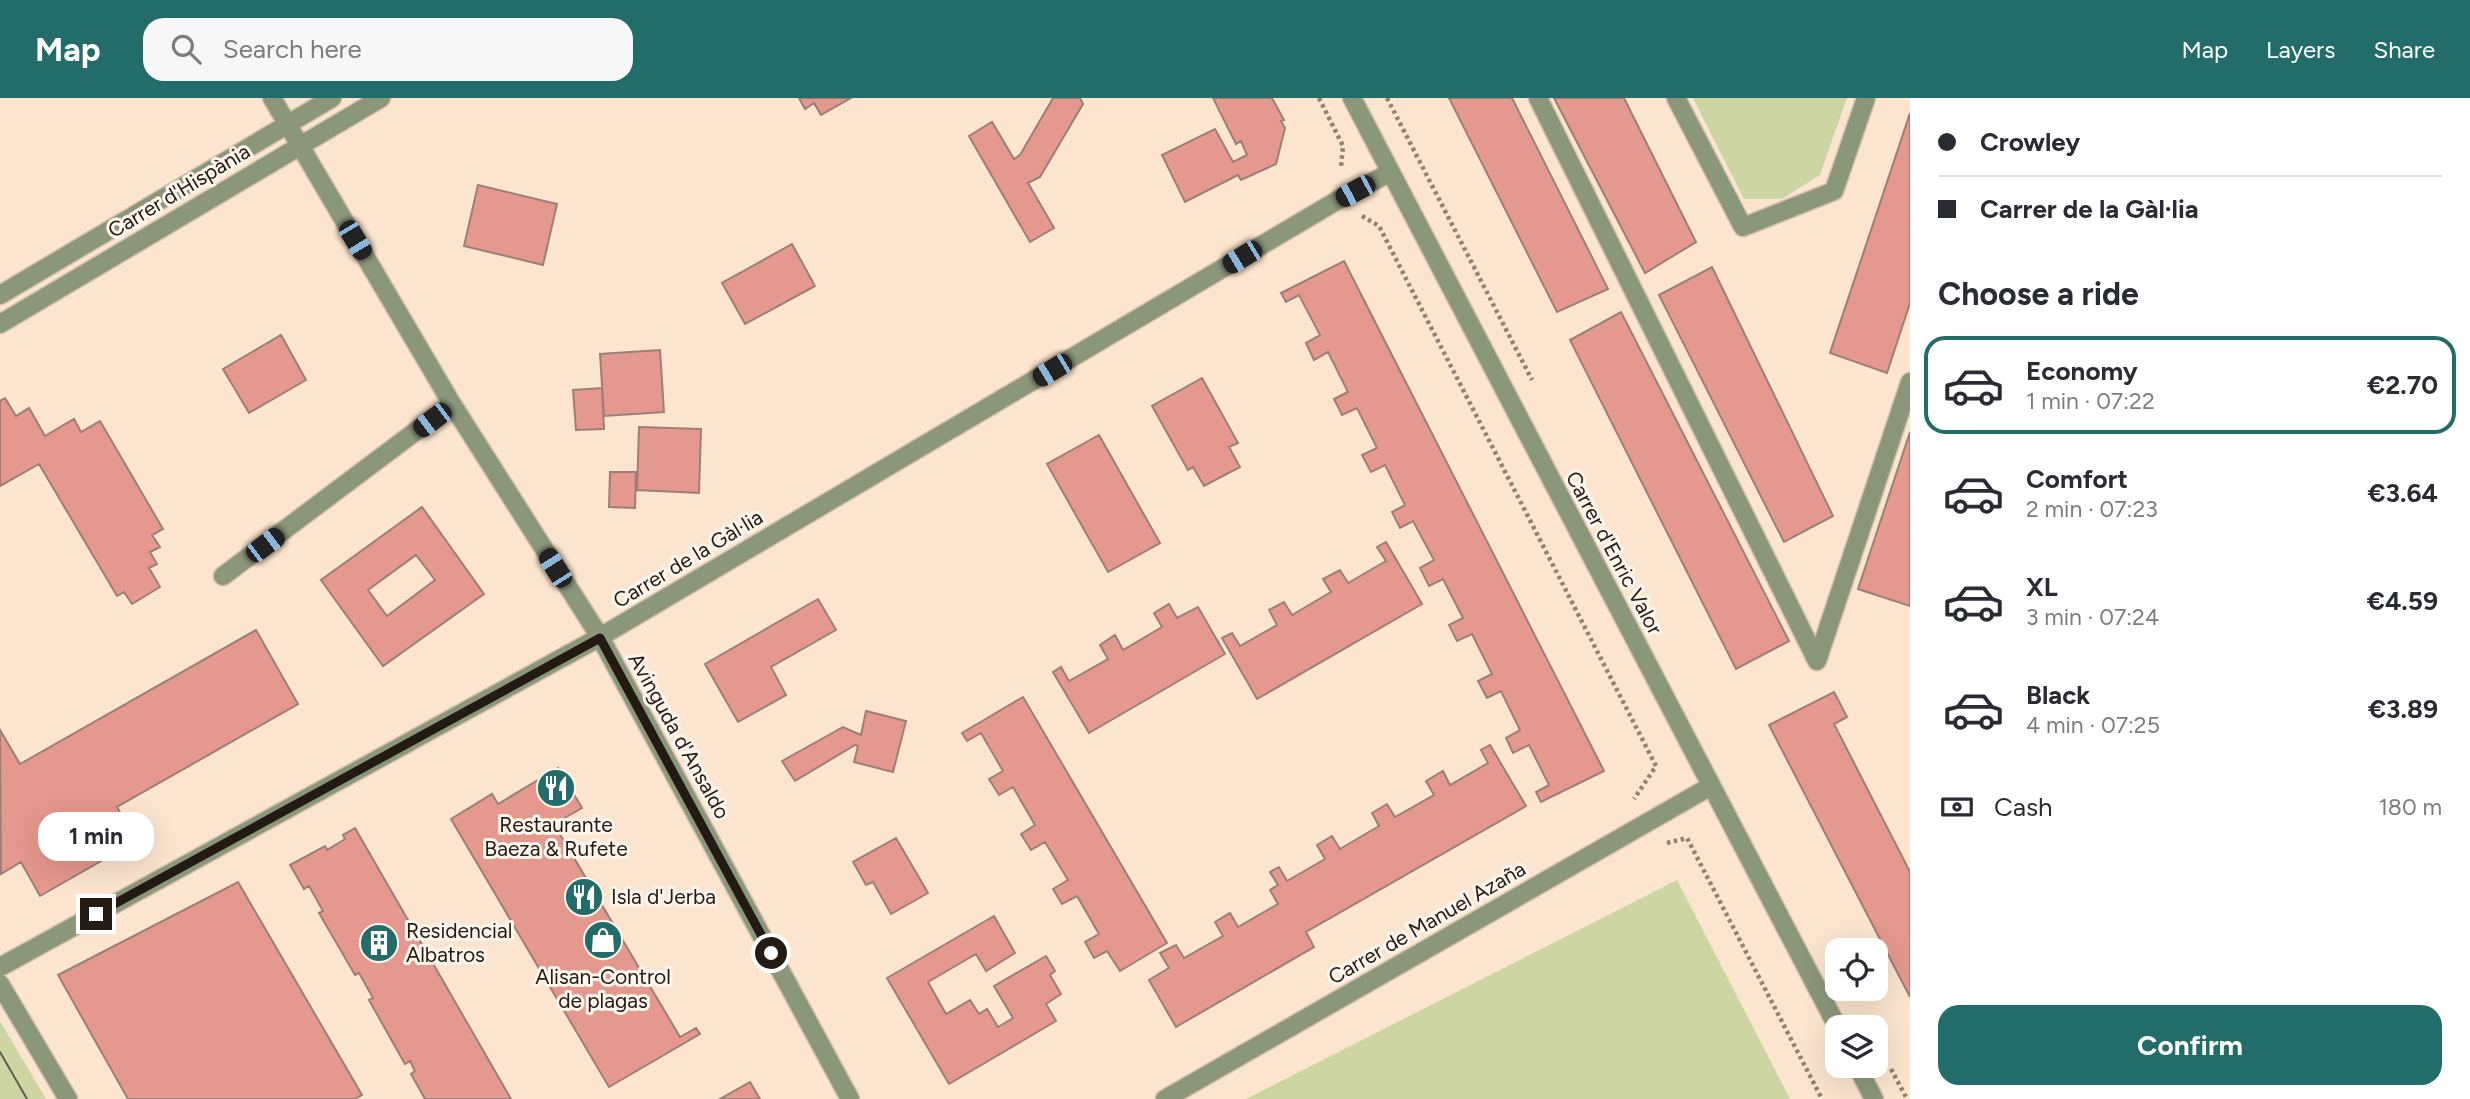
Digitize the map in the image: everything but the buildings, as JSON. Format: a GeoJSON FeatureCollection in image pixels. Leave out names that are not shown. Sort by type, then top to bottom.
{"type":"FeatureCollection","features":[{"type":"Feature","properties":{"kind":"street","name":"Avinguda d'Ansaldo"},"geometry":{"type":"LineString","coordinates":[[272,98],[452,404],[600,638],[850,1099]]}},
{"type":"Feature","properties":{"kind":"street","name":"Carrer d'Hispània"},"geometry":{"type":"LineString","coordinates":[[0,295],[332,98]]}},
{"type":"Feature","properties":{"kind":"street","name":"Carrer d'Hispània"},"geometry":{"type":"LineString","coordinates":[[0,324],[381,98]]}},
{"type":"Feature","properties":{"kind":"street","name":"Carrer d'Enric Valor"},"geometry":{"type":"LineString","coordinates":[[1352,98],[1831,1015]]}},
{"type":"Feature","properties":{"kind":"street"},"geometry":{"type":"LineString","coordinates":[[1538,98],[1816,661],[1910,382]]}},
{"type":"Feature","properties":{"kind":"street"},"geometry":{"type":"LineString","coordinates":[[1675,98],[1743,227],[1834,191],[1866,98]]}},
{"type":"Feature","properties":{"kind":"street","name":"Carrer de la Gàl·lia"},"geometry":{"type":"LineString","coordinates":[[0,967],[600,638],[1338,200],[1389,173]]}},
{"type":"Feature","properties":{"kind":"street"},"geometry":{"type":"LineString","coordinates":[[223,576],[452,404]]}},
{"type":"Feature","properties":{"kind":"street","name":"Carrer de Manuel Azaña"},"geometry":{"type":"LineString","coordinates":[[1165,1099],[1711,786]]}},
{"type":"Feature","properties":{"kind":"street"},"geometry":{"type":"LineString","coordinates":[[0,984],[68,1099]]}},
{"type":"Feature","properties":{"kind":"street"},"geometry":{"type":"LineString","coordinates":[[1863,1078],[1874,1099]]}},
{"type":"Feature","properties":{"kind":"path"},"geometry":{"type":"LineString","coordinates":[[1319,98],[1343,146],[1338,200],[1379,226],[1656,766],[1631,804],[1642,826],[1653,847],[1687,838],[1822,1099]]}},
{"type":"Feature","properties":{"kind":"green space"},"geometry":{"type":"Polygon","coordinates":[[[1693,98],[1847,98],[1820,175],[1782,199],[1744,199],[1693,98]]]}},
{"type":"Feature","properties":{"kind":"green space"},"geometry":{"type":"Polygon","coordinates":[[[1677,880],[1790,1099],[1246,1099],[1677,880]]]}},
{"type":"Feature","properties":{"kind":"green space"},"geometry":{"type":"Polygon","coordinates":[[[0,1021],[46,1099],[0,1099],[0,1021]]]}},
{"type":"Feature","properties":{"kind":"tram line"},"geometry":{"type":"LineString","coordinates":[[0,1052],[27,1099]]}},
{"type":"Feature","properties":{"kind":"place","name":"Restaurante Baeza & Rufete"},"geometry":{"type":"Point","coordinates":[556,788]}},
{"type":"Feature","properties":{"kind":"place","name":"Isla d'Jerba"},"geometry":{"type":"Point","coordinates":[584,897]}},
{"type":"Feature","properties":{"kind":"place","name":"Alisan-Control de plagas"},"geometry":{"type":"Point","coordinates":[603,940]}},
{"type":"Feature","properties":{"kind":"place","name":"Residencial Albatros"},"geometry":{"type":"Point","coordinates":[379,943]}},
{"type":"Feature","properties":{"kind":"route"},"geometry":{"type":"LineString","coordinates":[[96,914],[600,638],[771,953]]}}]}
